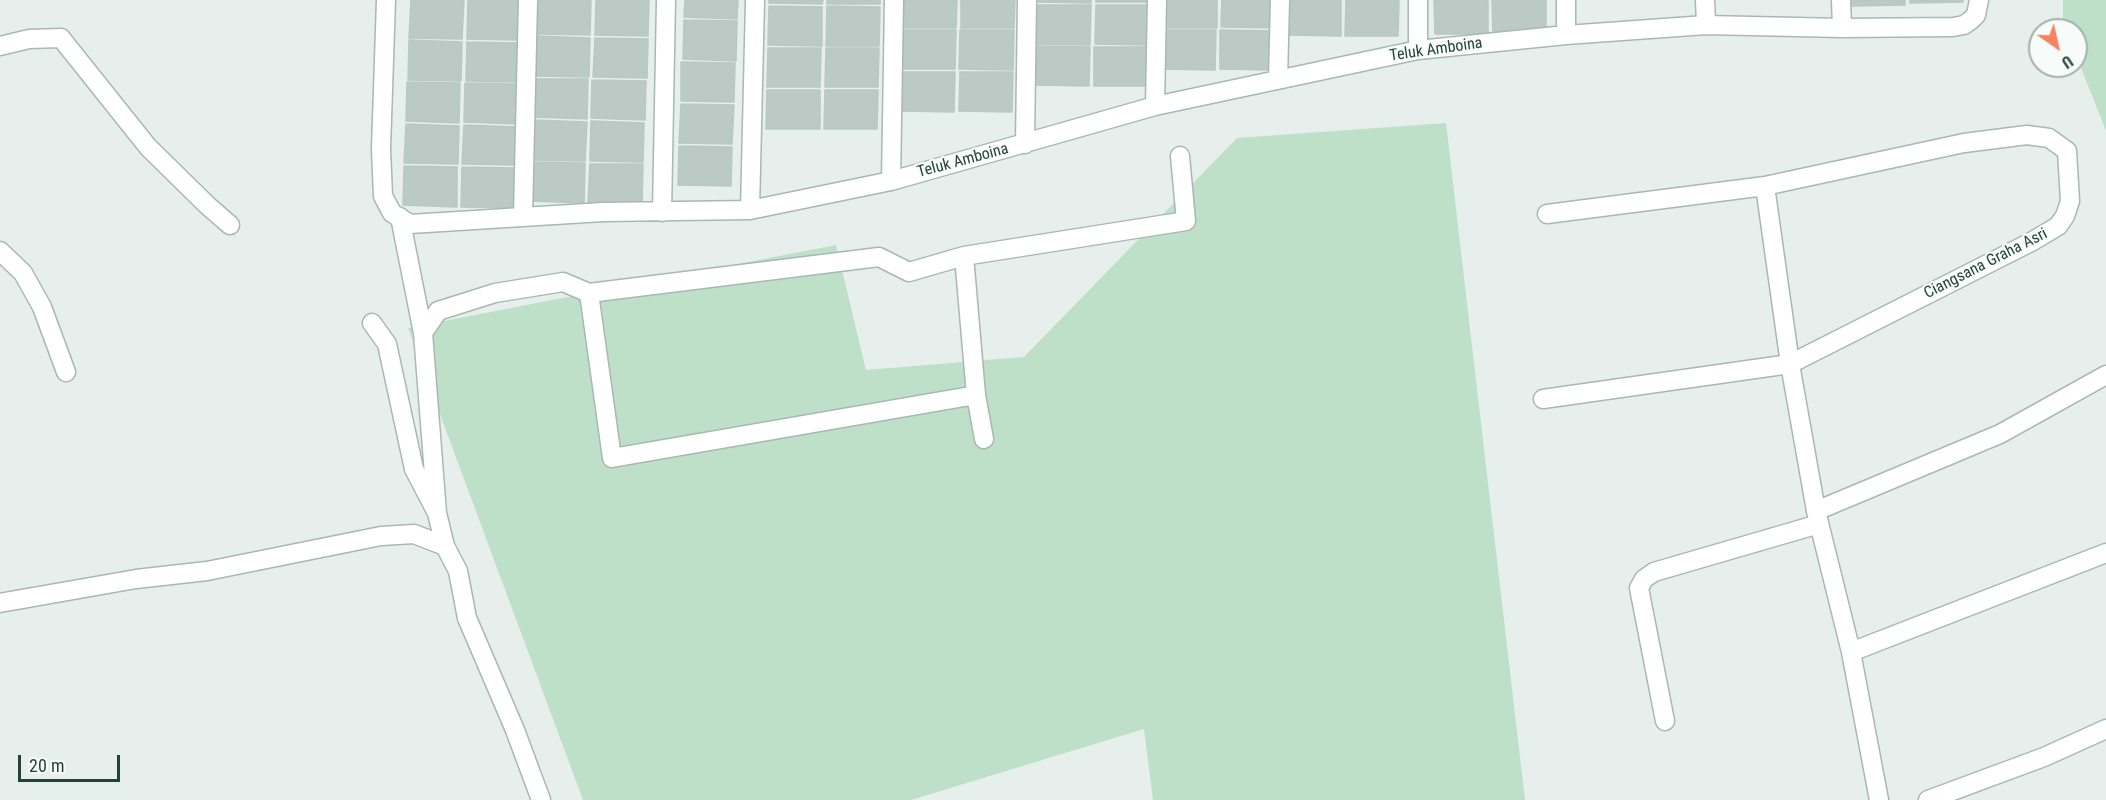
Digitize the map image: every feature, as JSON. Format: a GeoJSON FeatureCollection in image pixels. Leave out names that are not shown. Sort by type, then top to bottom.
{"type":"FeatureCollection","features":[{"type":"Feature","properties":{"kind":"street"},"geometry":{"type":"LineString","coordinates":[[386,0],[381,149],[383,196],[392,213],[400,218],[423,333],[437,513],[445,546],[458,571],[467,618],[515,729],[541,800]]}},
{"type":"Feature","properties":{"kind":"street"},"geometry":{"type":"LineString","coordinates":[[523,216],[528,0]]}},
{"type":"Feature","properties":{"kind":"street"},"geometry":{"type":"LineString","coordinates":[[662,212],[666,0]]}},
{"type":"Feature","properties":{"kind":"street"},"geometry":{"type":"LineString","coordinates":[[750,210],[755,0]]}},
{"type":"Feature","properties":{"kind":"street"},"geometry":{"type":"LineString","coordinates":[[891,181],[894,0]]}},
{"type":"Feature","properties":{"kind":"street"},"geometry":{"type":"LineString","coordinates":[[1025,144],[1027,0]]}},
{"type":"Feature","properties":{"kind":"street"},"geometry":{"type":"LineString","coordinates":[[1155,106],[1157,0]]}},
{"type":"Feature","properties":{"kind":"street"},"geometry":{"type":"LineString","coordinates":[[1278,80],[1280,0]]}},
{"type":"Feature","properties":{"kind":"street"},"geometry":{"type":"LineString","coordinates":[[1418,0],[1418,50]]}},
{"type":"Feature","properties":{"kind":"street"},"geometry":{"type":"LineString","coordinates":[[1566,0],[1566,35]]}},
{"type":"Feature","properties":{"kind":"street"},"geometry":{"type":"LineString","coordinates":[[1706,0],[1706,25]]}},
{"type":"Feature","properties":{"kind":"street"},"geometry":{"type":"LineString","coordinates":[[1841,0],[1842,28]]}},
{"type":"Feature","properties":{"kind":"street","name":"Teluk Amboina"},"geometry":{"type":"LineString","coordinates":[[400,218],[410,224],[603,212],[750,210],[891,181],[1155,106],[1418,50],[1566,35],[1706,25],[1842,28],[1953,27],[1964,25],[1976,15],[1979,0]]}},
{"type":"Feature","properties":{"kind":"street"},"geometry":{"type":"LineString","coordinates":[[0,46],[29,39],[61,39],[148,147],[207,206],[230,225]]}},
{"type":"Feature","properties":{"kind":"street","name":"Ciangsana Graha Asri"},"geometry":{"type":"LineString","coordinates":[[1543,399],[1790,364],[2031,242],[2058,226],[2066,216],[2070,201],[2067,151],[2049,138],[2027,135],[1964,143],[1765,186],[1547,214]]}},
{"type":"Feature","properties":{"kind":"street"},"geometry":{"type":"LineString","coordinates":[[423,333],[438,311],[495,293],[563,282],[590,293],[879,257],[909,272],[964,256],[1186,221],[1180,156]]}},
{"type":"Feature","properties":{"kind":"street"},"geometry":{"type":"LineString","coordinates":[[1765,186],[1790,364],[1818,517],[1851,652],[1879,800]]}},
{"type":"Feature","properties":{"kind":"street"},"geometry":{"type":"LineString","coordinates":[[0,251],[23,273],[42,307],[66,372]]}},
{"type":"Feature","properties":{"kind":"street"},"geometry":{"type":"LineString","coordinates":[[964,256],[976,395],[984,439]]}},
{"type":"Feature","properties":{"kind":"street"},"geometry":{"type":"LineString","coordinates":[[590,293],[612,458],[976,395]]}},
{"type":"Feature","properties":{"kind":"street"},"geometry":{"type":"LineString","coordinates":[[372,324],[387,344],[414,469],[437,513]]}},
{"type":"Feature","properties":{"kind":"street"},"geometry":{"type":"LineString","coordinates":[[1665,721],[1640,588],[1644,579],[1654,572],[1818,517],[2000,434],[2106,375]]}},
{"type":"Feature","properties":{"kind":"street"},"geometry":{"type":"LineString","coordinates":[[0,603],[136,579],[207,571],[390,535],[414,534],[445,546]]}},
{"type":"Feature","properties":{"kind":"street"},"geometry":{"type":"LineString","coordinates":[[1851,652],[2106,554]]}},
{"type":"Feature","properties":{"kind":"street"},"geometry":{"type":"LineString","coordinates":[[1938,798],[2044,757],[2106,729]]}},
{"type":"Feature","properties":{"kind":"green space"},"geometry":{"type":"Polygon","coordinates":[[[2063,0],[2106,0],[2106,131],[2085,78],[2088,78],[2088,18],[2063,18],[2063,0]]]}},
{"type":"Feature","properties":{"kind":"green space"},"geometry":{"type":"Polygon","coordinates":[[[1446,123],[1525,800],[1153,800],[1144,729],[911,800],[583,800],[408,328],[836,245],[866,370],[1024,357],[1237,138],[1446,123]]]}},
{"type":"Feature","properties":{"kind":"building"},"geometry":{"type":"Polygon","coordinates":[[[411,0],[464,0],[462,39],[409,38],[411,0]]]}},
{"type":"Feature","properties":{"kind":"building"},"geometry":{"type":"Polygon","coordinates":[[[468,0],[522,1],[520,40],[467,39],[468,0]]]}},
{"type":"Feature","properties":{"kind":"building"},"geometry":{"type":"Polygon","coordinates":[[[538,0],[591,0],[590,35],[537,34],[538,0]]]}},
{"type":"Feature","properties":{"kind":"building"},"geometry":{"type":"Polygon","coordinates":[[[596,0],[649,0],[648,36],[595,35],[596,0]]]}},
{"type":"Feature","properties":{"kind":"building"},"geometry":{"type":"Polygon","coordinates":[[[685,0],[738,0],[737,19],[684,17],[685,0]]]}},
{"type":"Feature","properties":{"kind":"building"},"geometry":{"type":"Polygon","coordinates":[[[769,0],[823,0],[822,4],[769,3],[769,0]]]}},
{"type":"Feature","properties":{"kind":"building"},"geometry":{"type":"Polygon","coordinates":[[[827,0],[880,0],[880,4],[827,4],[827,0]]]}},
{"type":"Feature","properties":{"kind":"building"},"geometry":{"type":"Polygon","coordinates":[[[904,0],[957,0],[956,28],[903,28],[904,0]]]}},
{"type":"Feature","properties":{"kind":"building"},"geometry":{"type":"Polygon","coordinates":[[[961,0],[1015,0],[1014,28],[961,28],[961,0]]]}},
{"type":"Feature","properties":{"kind":"building"},"geometry":{"type":"Polygon","coordinates":[[[1038,0],[1091,0],[1091,3],[1038,2],[1038,0]]]}},
{"type":"Feature","properties":{"kind":"building"},"geometry":{"type":"Polygon","coordinates":[[[1096,0],[1149,0],[1149,2],[1096,2],[1096,0]]]}},
{"type":"Feature","properties":{"kind":"building"},"geometry":{"type":"Polygon","coordinates":[[[1164,0],[1217,0],[1217,28],[1164,28],[1164,0]]]}},
{"type":"Feature","properties":{"kind":"building"},"geometry":{"type":"Polygon","coordinates":[[[1222,0],[1275,0],[1275,28],[1221,27],[1222,0]]]}},
{"type":"Feature","properties":{"kind":"building"},"geometry":{"type":"Polygon","coordinates":[[[1288,0],[1341,0],[1341,36],[1287,35],[1288,0]]]}},
{"type":"Feature","properties":{"kind":"building"},"geometry":{"type":"Polygon","coordinates":[[[1346,0],[1399,0],[1398,36],[1345,36],[1346,0]]]}},
{"type":"Feature","properties":{"kind":"building"},"geometry":{"type":"Polygon","coordinates":[[[1434,0],[1488,0],[1488,34],[1435,34],[1434,0]]]}},
{"type":"Feature","properties":{"kind":"building"},"geometry":{"type":"Polygon","coordinates":[[[1492,0],[1546,0],[1546,32],[1493,33],[1492,0]]]}},
{"type":"Feature","properties":{"kind":"building"},"geometry":{"type":"Polygon","coordinates":[[[1852,0],[1905,0],[1905,5],[1852,6],[1852,0]]]}},
{"type":"Feature","properties":{"kind":"building"},"geometry":{"type":"Polygon","coordinates":[[[1910,0],[1963,0],[1963,2],[1910,3],[1910,0]]]}},
{"type":"Feature","properties":{"kind":"building"},"geometry":{"type":"Polygon","coordinates":[[[1038,5],[1091,5],[1090,45],[1037,44],[1038,5]]]}},
{"type":"Feature","properties":{"kind":"building"},"geometry":{"type":"Polygon","coordinates":[[[1096,5],[1149,5],[1148,45],[1095,44],[1096,5]]]}},
{"type":"Feature","properties":{"kind":"building"},"geometry":{"type":"Polygon","coordinates":[[[769,6],[822,7],[822,46],[768,45],[769,6]]]}},
{"type":"Feature","properties":{"kind":"building"},"geometry":{"type":"Polygon","coordinates":[[[827,6],[880,7],[879,46],[826,46],[827,6]]]}},
{"type":"Feature","properties":{"kind":"building"},"geometry":{"type":"Polygon","coordinates":[[[684,20],[737,21],[736,61],[683,59],[684,20]]]}},
{"type":"Feature","properties":{"kind":"building"},"geometry":{"type":"Polygon","coordinates":[[[903,30],[956,30],[955,69],[902,69],[903,30]]]}},
{"type":"Feature","properties":{"kind":"building"},"geometry":{"type":"Polygon","coordinates":[[[960,30],[1014,30],[1013,70],[959,69],[960,30]]]}},
{"type":"Feature","properties":{"kind":"building"},"geometry":{"type":"Polygon","coordinates":[[[1163,30],[1216,30],[1215,70],[1162,69],[1163,30]]]}},
{"type":"Feature","properties":{"kind":"building"},"geometry":{"type":"Polygon","coordinates":[[[1220,30],[1274,31],[1273,70],[1220,69],[1220,30]]]}},
{"type":"Feature","properties":{"kind":"building"},"geometry":{"type":"Polygon","coordinates":[[[537,36],[590,38],[589,77],[536,76],[537,36]]]}},
{"type":"Feature","properties":{"kind":"building"},"geometry":{"type":"Polygon","coordinates":[[[595,38],[648,39],[647,78],[593,77],[595,38]]]}},
{"type":"Feature","properties":{"kind":"building"},"geometry":{"type":"Polygon","coordinates":[[[409,40],[462,42],[461,81],[408,80],[409,40]]]}},
{"type":"Feature","properties":{"kind":"building"},"geometry":{"type":"Polygon","coordinates":[[[467,42],[520,43],[519,82],[466,81],[467,42]]]}},
{"type":"Feature","properties":{"kind":"building"},"geometry":{"type":"Polygon","coordinates":[[[1036,46],[1090,47],[1089,86],[1036,85],[1036,46]]]}},
{"type":"Feature","properties":{"kind":"building"},"geometry":{"type":"Polygon","coordinates":[[[1094,47],[1147,47],[1147,86],[1094,86],[1094,47]]]}},
{"type":"Feature","properties":{"kind":"building"},"geometry":{"type":"Polygon","coordinates":[[[768,48],[821,48],[820,87],[767,87],[768,48]]]}},
{"type":"Feature","properties":{"kind":"building"},"geometry":{"type":"Polygon","coordinates":[[[826,48],[879,48],[878,87],[825,87],[826,48]]]}},
{"type":"Feature","properties":{"kind":"building"},"geometry":{"type":"Polygon","coordinates":[[[681,62],[735,63],[734,102],[681,101],[681,62]]]}},
{"type":"Feature","properties":{"kind":"building"},"geometry":{"type":"Polygon","coordinates":[[[902,72],[955,72],[954,112],[901,111],[902,72]]]}},
{"type":"Feature","properties":{"kind":"building"},"geometry":{"type":"Polygon","coordinates":[[[960,72],[1013,72],[1012,112],[959,111],[960,72]]]}},
{"type":"Feature","properties":{"kind":"building"},"geometry":{"type":"Polygon","coordinates":[[[535,79],[588,79],[587,119],[534,117],[535,79]]]}},
{"type":"Feature","properties":{"kind":"building"},"geometry":{"type":"Polygon","coordinates":[[[592,80],[646,81],[645,120],[591,118],[592,80]]]}},
{"type":"Feature","properties":{"kind":"building"},"geometry":{"type":"Polygon","coordinates":[[[407,82],[460,83],[459,123],[406,121],[407,82]]]}},
{"type":"Feature","properties":{"kind":"building"},"geometry":{"type":"Polygon","coordinates":[[[465,83],[518,84],[517,124],[464,122],[465,83]]]}},
{"type":"Feature","properties":{"kind":"building"},"geometry":{"type":"Polygon","coordinates":[[[767,90],[820,90],[820,129],[766,129],[767,90]]]}},
{"type":"Feature","properties":{"kind":"building"},"geometry":{"type":"Polygon","coordinates":[[[825,90],[878,90],[877,129],[824,129],[825,90]]]}},
{"type":"Feature","properties":{"kind":"building"},"geometry":{"type":"Polygon","coordinates":[[[681,104],[734,105],[732,144],[679,143],[681,104]]]}},
{"type":"Feature","properties":{"kind":"building"},"geometry":{"type":"Polygon","coordinates":[[[533,120],[587,122],[585,161],[532,160],[533,120]]]}},
{"type":"Feature","properties":{"kind":"building"},"geometry":{"type":"Polygon","coordinates":[[[591,121],[644,123],[643,162],[590,161],[591,121]]]}},
{"type":"Feature","properties":{"kind":"building"},"geometry":{"type":"Polygon","coordinates":[[[406,124],[459,126],[458,164],[404,163],[406,124]]]}},
{"type":"Feature","properties":{"kind":"building"},"geometry":{"type":"Polygon","coordinates":[[[464,125],[517,127],[516,165],[462,164],[464,125]]]}},
{"type":"Feature","properties":{"kind":"building"},"geometry":{"type":"Polygon","coordinates":[[[679,146],[732,147],[731,186],[678,185],[679,146]]]}},
{"type":"Feature","properties":{"kind":"building"},"geometry":{"type":"Polygon","coordinates":[[[532,162],[585,163],[584,203],[531,201],[532,162]]]}},
{"type":"Feature","properties":{"kind":"building"},"geometry":{"type":"Polygon","coordinates":[[[590,164],[643,164],[642,204],[588,203],[590,164]]]}},
{"type":"Feature","properties":{"kind":"building"},"geometry":{"type":"Polygon","coordinates":[[[404,166],[457,167],[457,207],[403,205],[404,166]]]}},
{"type":"Feature","properties":{"kind":"building"},"geometry":{"type":"Polygon","coordinates":[[[462,167],[515,168],[514,208],[461,207],[462,167]]]}}]}
